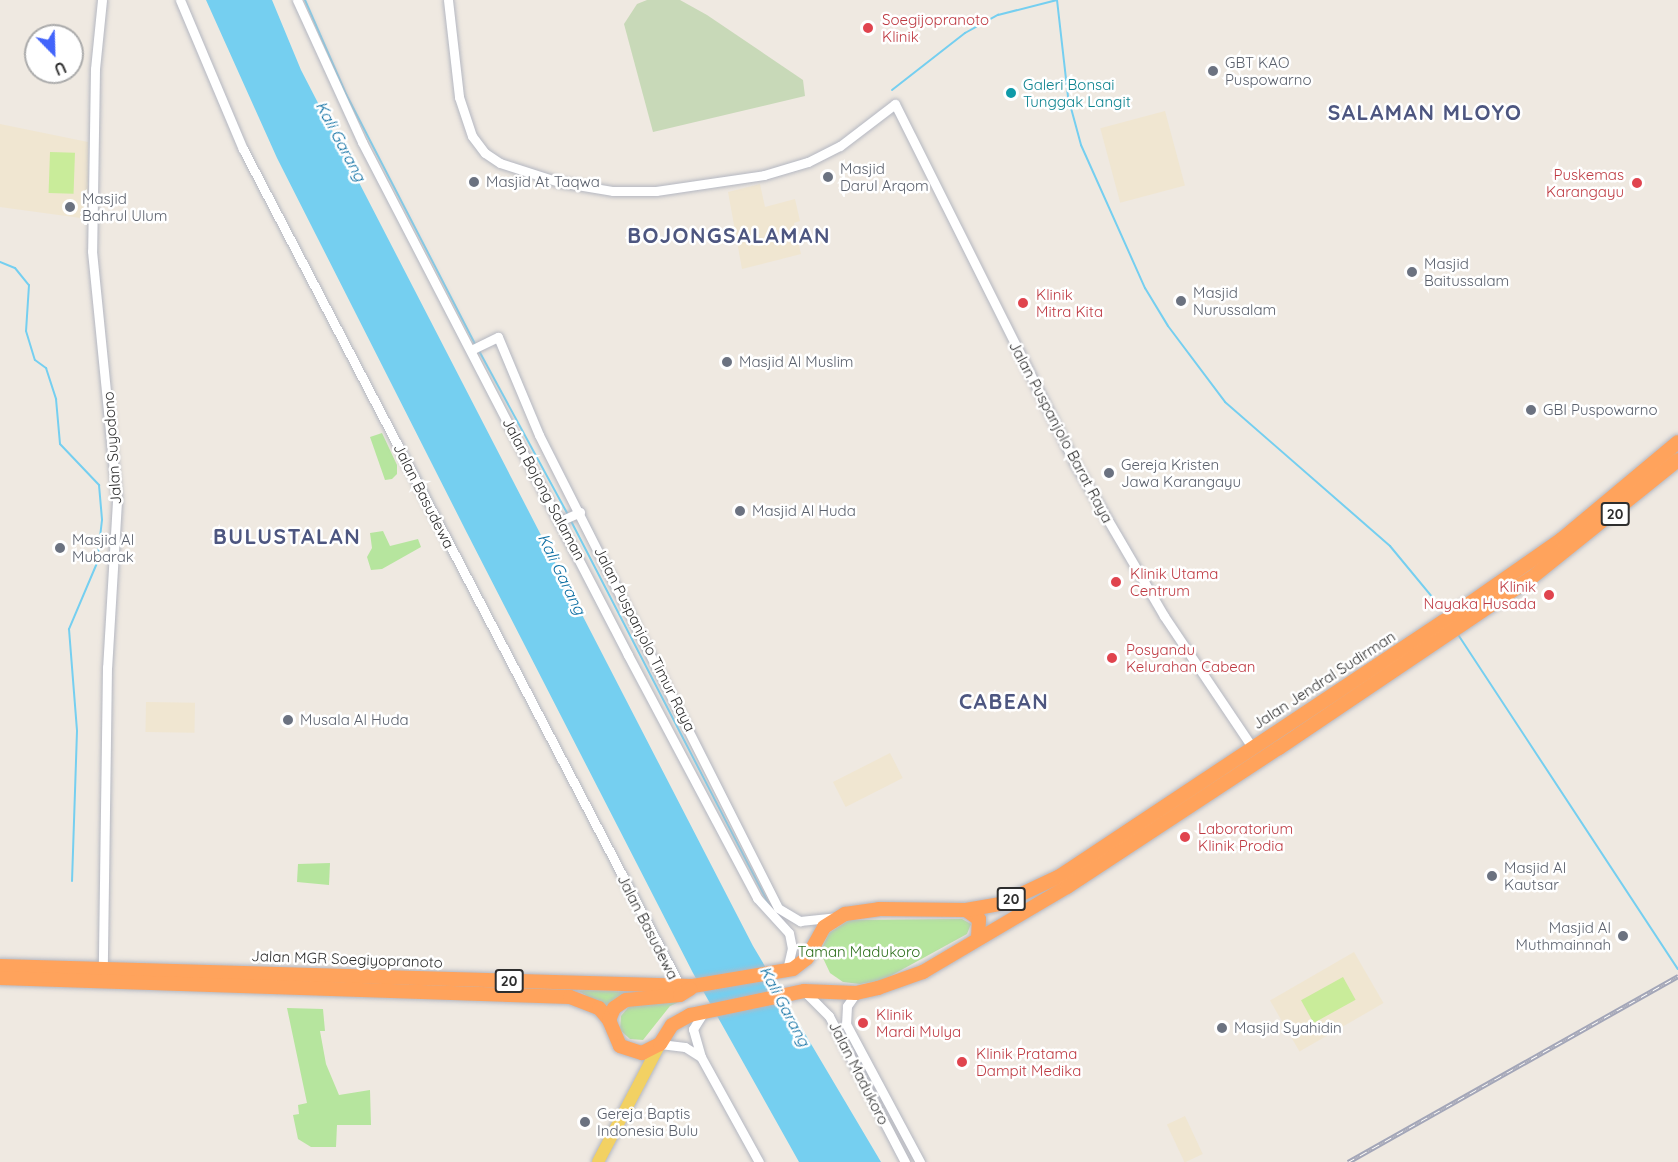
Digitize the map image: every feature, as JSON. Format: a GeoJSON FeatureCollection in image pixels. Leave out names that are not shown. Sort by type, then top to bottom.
{"type":"FeatureCollection","features":[{"type":"Feature","properties":{"kind":"highway","name":"Jalan Jendral Sudirman"},"geometry":{"type":"LineString","coordinates":[[838,916],[879,909],[966,910],[1000,904],[1060,876],[1445,621],[1562,539],[1678,442]]}},
{"type":"Feature","properties":{"kind":"highway","name":"Jalan Jendral Sudirman"},"geometry":{"type":"LineString","coordinates":[[797,993],[856,993],[923,972],[1094,870],[1462,626],[1564,554],[1678,460]]}},
{"type":"Feature","properties":{"kind":"highway"},"geometry":{"type":"LineString","coordinates":[[966,910],[979,919],[978,938]]}},
{"type":"Feature","properties":{"kind":"highway","name":"20"},"geometry":{"type":"LineString","coordinates":[[787,970],[807,958],[824,927],[838,916]]}},
{"type":"Feature","properties":{"kind":"highway","name":"Jalan MGR Soegiyopranoto"},"geometry":{"type":"LineString","coordinates":[[0,966],[689,986],[787,970]]}},
{"type":"Feature","properties":{"kind":"highway","name":"Jalan MGR Soegiyopranoto"},"geometry":{"type":"LineString","coordinates":[[0,978],[570,997],[594,1005],[609,1020],[616,1041],[628,1051],[642,1053],[660,1044]]}},
{"type":"Feature","properties":{"kind":"highway","name":"Jalan MGR Soegiyopranoto"},"geometry":{"type":"LineString","coordinates":[[609,1020],[614,1008],[626,1000],[680,995],[689,986]]}},
{"type":"Feature","properties":{"kind":"highway","name":"20"},"geometry":{"type":"LineString","coordinates":[[660,1044],[672,1025],[706,1011],[797,993]]}},
{"type":"Feature","properties":{"kind":"main road"},"geometry":{"type":"LineString","coordinates":[[598,1162],[660,1044]]}},
{"type":"Feature","properties":{"kind":"street","name":"Jalan Suyodono"},"geometry":{"type":"LineString","coordinates":[[102,0],[95,69],[92,251],[117,501],[107,667],[103,968]]}},
{"type":"Feature","properties":{"kind":"street","name":"Jalan Basudewa"},"geometry":{"type":"LineString","coordinates":[[180,0],[243,149],[689,986]]}},
{"type":"Feature","properties":{"kind":"street","name":"Jalan Bojong Salaman"},"geometry":{"type":"LineString","coordinates":[[297,0],[345,106],[563,520],[764,910],[789,933],[792,948],[787,970]]}},
{"type":"Feature","properties":{"kind":"street","name":"Jalan Puspanjolo Barat Raya"},"geometry":{"type":"LineString","coordinates":[[448,0],[459,97],[472,136],[485,153],[500,163],[559,182],[613,191],[656,191],[764,175],[808,162],[840,146],[895,104],[1079,471],[1164,616],[1252,747]]}},
{"type":"Feature","properties":{"kind":"street","name":"Jalan Puspanjolo Timur Raya"},"geometry":{"type":"LineString","coordinates":[[473,349],[496,338],[539,435],[778,908],[800,921],[838,916]]}},
{"type":"Feature","properties":{"kind":"street"},"geometry":{"type":"LineString","coordinates":[[563,520],[578,513]]}},
{"type":"Feature","properties":{"kind":"street"},"geometry":{"type":"LineString","coordinates":[[693,775],[708,769]]}},
{"type":"Feature","properties":{"kind":"street","name":"Jalan Madukoro"},"geometry":{"type":"LineString","coordinates":[[797,993],[829,1016],[905,1162]]}},
{"type":"Feature","properties":{"kind":"street","name":"Jalan Madukoro"},"geometry":{"type":"LineString","coordinates":[[856,993],[847,1006],[846,1024],[920,1162]]}},
{"type":"Feature","properties":{"kind":"street"},"geometry":{"type":"LineString","coordinates":[[706,1011],[693,1029],[701,1057],[759,1162]]}},
{"type":"Feature","properties":{"kind":"street"},"geometry":{"type":"LineString","coordinates":[[660,1044],[685,1047],[701,1057]]}},
{"type":"Feature","properties":{"kind":"shaded area"},"geometry":{"type":"Polygon","coordinates":[[[1165,111],[1185,185],[1120,203],[1100,128],[1165,111]]]}},
{"type":"Feature","properties":{"kind":"shaded area"},"geometry":{"type":"Polygon","coordinates":[[[0,124],[88,142],[88,219],[0,207],[0,124]]]}},
{"type":"Feature","properties":{"kind":"shaded area"},"geometry":{"type":"Polygon","coordinates":[[[760,184],[765,207],[795,199],[800,221],[794,223],[801,254],[742,269],[728,192],[760,184]]]}},
{"type":"Feature","properties":{"kind":"shaded area"},"geometry":{"type":"Polygon","coordinates":[[[146,702],[195,703],[194,733],[145,732],[146,702]]]}},
{"type":"Feature","properties":{"kind":"shaded area"},"geometry":{"type":"Polygon","coordinates":[[[890,753],[903,778],[846,807],[833,782],[890,753]]]}},
{"type":"Feature","properties":{"kind":"shaded area"},"geometry":{"type":"Polygon","coordinates":[[[1354,952],[1384,1003],[1299,1052],[1270,1001],[1354,952]]]}},
{"type":"Feature","properties":{"kind":"shaded area"},"geometry":{"type":"Polygon","coordinates":[[[1185,1116],[1203,1154],[1184,1162],[1167,1124],[1185,1116]]]}},
{"type":"Feature","properties":{"kind":"green space"},"geometry":{"type":"Polygon","coordinates":[[[647,0],[680,0],[707,15],[803,80],[805,96],[653,132],[624,24],[637,4],[647,0]]]}},
{"type":"Feature","properties":{"kind":"green space"},"geometry":{"type":"Polygon","coordinates":[[[50,152],[75,153],[74,194],[49,193],[50,152]]]}},
{"type":"Feature","properties":{"kind":"green space"},"geometry":{"type":"Polygon","coordinates":[[[382,433],[397,465],[397,474],[392,479],[385,480],[370,437],[382,433]]]}},
{"type":"Feature","properties":{"kind":"green space"},"geometry":{"type":"Polygon","coordinates":[[[383,531],[390,546],[418,539],[421,547],[382,569],[371,570],[367,557],[372,548],[370,533],[383,531]]]}},
{"type":"Feature","properties":{"kind":"green space"},"geometry":{"type":"Polygon","coordinates":[[[330,863],[329,885],[297,882],[298,864],[330,863]]]}},
{"type":"Feature","properties":{"kind":"green space","name":"Taman Madukoro"},"geometry":{"type":"Polygon","coordinates":[[[962,919],[971,924],[967,934],[883,980],[860,984],[843,982],[830,973],[823,958],[822,948],[829,933],[849,920],[962,919]]]}},
{"type":"Feature","properties":{"kind":"green space"},"geometry":{"type":"Polygon","coordinates":[[[1343,977],[1356,1000],[1314,1023],[1301,1000],[1343,977]]]}},
{"type":"Feature","properties":{"kind":"green space"},"geometry":{"type":"Polygon","coordinates":[[[584,990],[638,992],[609,1010],[579,991],[584,990]]]}},
{"type":"Feature","properties":{"kind":"green space"},"geometry":{"type":"Polygon","coordinates":[[[686,999],[670,1006],[643,1040],[630,1039],[620,1030],[621,1016],[631,1004],[686,999]]]}},
{"type":"Feature","properties":{"kind":"green space"},"geometry":{"type":"Polygon","coordinates":[[[287,1008],[323,1009],[325,1031],[320,1031],[326,1064],[339,1095],[370,1090],[371,1125],[337,1125],[336,1147],[311,1147],[298,1139],[293,1115],[299,1114],[298,1105],[307,1103],[287,1008]]]}},
{"type":"Feature","properties":{"kind":"water","name":"Kali Garang"},"geometry":{"type":"Polygon","coordinates":[[[206,0],[272,0],[301,70],[753,946],[881,1162],[799,1162],[693,973],[467,533],[277,158],[206,0]]]}},
{"type":"Feature","properties":{"kind":"waterway"},"geometry":{"type":"LineString","coordinates":[[305,0],[346,94],[475,344]]}},
{"type":"Feature","properties":{"kind":"waterway"},"geometry":{"type":"LineString","coordinates":[[892,90],[965,33],[998,15],[1057,0],[1068,97],[1081,145],[1145,288],[1168,326],[1225,402],[1390,546],[1447,615]]}},
{"type":"Feature","properties":{"kind":"waterway"},"geometry":{"type":"LineString","coordinates":[[0,262],[15,268],[29,285],[26,331],[35,360],[46,368],[56,399],[60,444],[99,485],[102,520],[97,563],[69,629],[77,731],[72,881]]}},
{"type":"Feature","properties":{"kind":"waterway"},"geometry":{"type":"LineString","coordinates":[[478,349],[568,515]]}},
{"type":"Feature","properties":{"kind":"waterway"},"geometry":{"type":"LineString","coordinates":[[571,521],[769,905]]}},
{"type":"Feature","properties":{"kind":"waterway"},"geometry":{"type":"LineString","coordinates":[[1457,633],[1678,969]]}},
{"type":"Feature","properties":{"kind":"railway"},"geometry":{"type":"LineString","coordinates":[[1348,1162],[1678,976]]}},
{"type":"Feature","properties":{"kind":"place","name":"Soegijopranoto Klinik"},"geometry":{"type":"Point","coordinates":[868,28]}},
{"type":"Feature","properties":{"kind":"place","name":"GBT KAO Puspowarno"},"geometry":{"type":"Point","coordinates":[1213,71]}},
{"type":"Feature","properties":{"kind":"place","name":"Galeri Bonsai Tunggak Langit"},"geometry":{"type":"Point","coordinates":[1011,93]}},
{"type":"Feature","properties":{"kind":"place","name":"Masjid Darul Arqom"},"geometry":{"type":"Point","coordinates":[828,177]}},
{"type":"Feature","properties":{"kind":"place","name":"Masjid At Taqwa"},"geometry":{"type":"Point","coordinates":[474,182]}},
{"type":"Feature","properties":{"kind":"place","name":"Puskemas Karangayu"},"geometry":{"type":"Point","coordinates":[1637,183]}},
{"type":"Feature","properties":{"kind":"place","name":"Masjid Bahrul Ulum"},"geometry":{"type":"Point","coordinates":[70,207]}},
{"type":"Feature","properties":{"kind":"place","name":"Masjid Baitussalam"},"geometry":{"type":"Point","coordinates":[1412,272]}},
{"type":"Feature","properties":{"kind":"place","name":"Masjid Nurussalam"},"geometry":{"type":"Point","coordinates":[1181,301]}},
{"type":"Feature","properties":{"kind":"place","name":"Klinik Mitra Kita"},"geometry":{"type":"Point","coordinates":[1023,303]}},
{"type":"Feature","properties":{"kind":"place","name":"Masjid Al Muslim"},"geometry":{"type":"Point","coordinates":[727,362]}},
{"type":"Feature","properties":{"kind":"place","name":"GBI Puspowarno"},"geometry":{"type":"Point","coordinates":[1531,410]}},
{"type":"Feature","properties":{"kind":"place","name":"Gereja Kristen Jawa Karangayu"},"geometry":{"type":"Point","coordinates":[1109,473]}},
{"type":"Feature","properties":{"kind":"place","name":"Masjid Al Huda"},"geometry":{"type":"Point","coordinates":[740,511]}},
{"type":"Feature","properties":{"kind":"place","name":"Masjid Al Mubarak"},"geometry":{"type":"Point","coordinates":[60,548]}},
{"type":"Feature","properties":{"kind":"place","name":"Klinik Utama Centrum"},"geometry":{"type":"Point","coordinates":[1116,582]}},
{"type":"Feature","properties":{"kind":"place","name":"Klinik Nayaka Husada"},"geometry":{"type":"Point","coordinates":[1549,595]}},
{"type":"Feature","properties":{"kind":"place","name":"Posyandu Kelurahan Cabean"},"geometry":{"type":"Point","coordinates":[1112,658]}},
{"type":"Feature","properties":{"kind":"place","name":"Musala Al Huda"},"geometry":{"type":"Point","coordinates":[288,720]}},
{"type":"Feature","properties":{"kind":"place","name":"Laboratorium Klinik Prodia"},"geometry":{"type":"Point","coordinates":[1185,837]}},
{"type":"Feature","properties":{"kind":"place","name":"Masjid Al Kautsar"},"geometry":{"type":"Point","coordinates":[1492,876]}},
{"type":"Feature","properties":{"kind":"place","name":"Masjid Al Muthmainnah"},"geometry":{"type":"Point","coordinates":[1623,936]}},
{"type":"Feature","properties":{"kind":"place","name":"Klinik Mardi Mulya"},"geometry":{"type":"Point","coordinates":[863,1023]}},
{"type":"Feature","properties":{"kind":"place","name":"Masjid Syahidin"},"geometry":{"type":"Point","coordinates":[1222,1028]}},
{"type":"Feature","properties":{"kind":"place","name":"Klinik Pratama Dampit Medika"},"geometry":{"type":"Point","coordinates":[962,1062]}},
{"type":"Feature","properties":{"kind":"place","name":"Gereja Baptis Indonesia Bulu"},"geometry":{"type":"Point","coordinates":[585,1122]}},
{"type":"Feature","properties":{"kind":"district","name":"SALAMAN MLOYO"},"geometry":{"type":"Point","coordinates":[1425,112]}},
{"type":"Feature","properties":{"kind":"district","name":"BOJONGSALAMAN"},"geometry":{"type":"Point","coordinates":[729,235]}},
{"type":"Feature","properties":{"kind":"district","name":"BULUSTALAN"},"geometry":{"type":"Point","coordinates":[287,536]}},
{"type":"Feature","properties":{"kind":"district","name":"CABEAN"},"geometry":{"type":"Point","coordinates":[1004,701]}}]}
